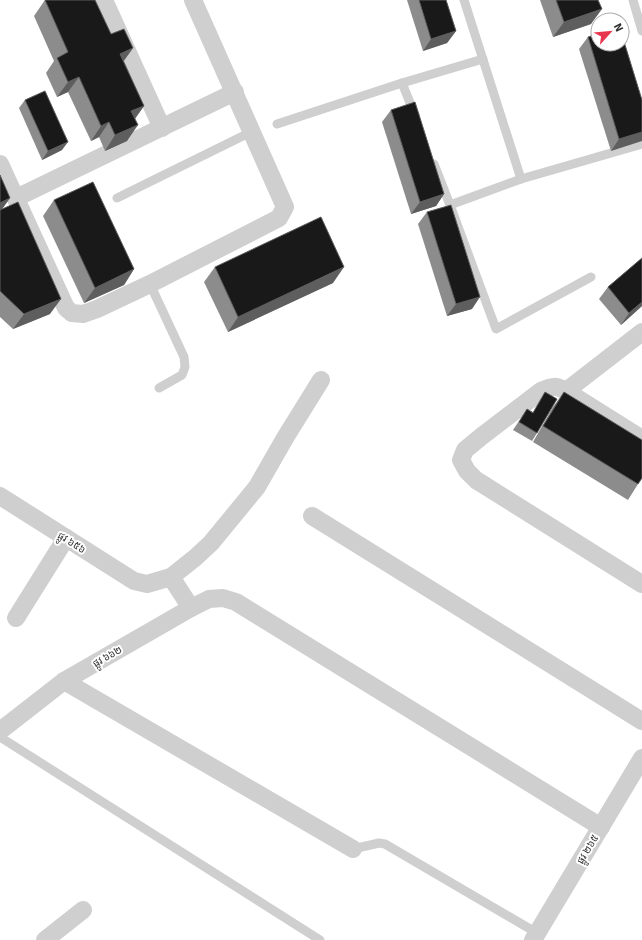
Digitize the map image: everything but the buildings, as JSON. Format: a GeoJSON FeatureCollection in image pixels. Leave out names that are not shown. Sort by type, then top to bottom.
{"type":"FeatureCollection","features":[{"type":"Feature","properties":{"kind":"street"},"geometry":{"type":"LineString","coordinates":[[104,0],[162,128]]}},
{"type":"Feature","properties":{"kind":"street"},"geometry":{"type":"LineString","coordinates":[[0,164],[66,308],[72,313],[83,314],[97,309],[150,284],[279,218],[285,207],[193,0]]}},
{"type":"Feature","properties":{"kind":"street"},"geometry":{"type":"LineString","coordinates":[[16,198],[234,92]]}},
{"type":"Feature","properties":{"kind":"street"},"geometry":{"type":"LineString","coordinates":[[566,391],[642,332]]}},
{"type":"Feature","properties":{"kind":"street"},"geometry":{"type":"LineString","coordinates":[[191,608],[171,577],[211,543],[257,487],[284,438],[321,380]]}},
{"type":"Feature","properties":{"kind":"street"},"geometry":{"type":"LineString","coordinates":[[642,439],[566,391],[559,387],[550,386],[541,391],[465,450],[461,460],[467,471],[476,480],[642,584]]}},
{"type":"Feature","properties":{"kind":"street","name":"ផ្លូវ ៦៥៦"},"geometry":{"type":"LineString","coordinates":[[0,496],[134,581],[147,584],[171,577]]}},
{"type":"Feature","properties":{"kind":"street"},"geometry":{"type":"LineString","coordinates":[[312,516],[642,721]]}},
{"type":"Feature","properties":{"kind":"street"},"geometry":{"type":"LineString","coordinates":[[16,618],[66,538]]}},
{"type":"Feature","properties":{"kind":"street","name":"ផ្លូវ ៦៦២"},"geometry":{"type":"LineString","coordinates":[[0,731],[64,680],[191,608],[209,599],[224,598],[236,602],[601,827]]}},
{"type":"Feature","properties":{"kind":"street"},"geometry":{"type":"LineString","coordinates":[[64,680],[354,849]]}},
{"type":"Feature","properties":{"kind":"street","name":"ផ្លូវ ២៦៥"},"geometry":{"type":"LineString","coordinates":[[535,936],[642,759]]}},
{"type":"Feature","properties":{"kind":"street"},"geometry":{"type":"LineString","coordinates":[[45,940],[82,910]]}},
{"type":"Feature","properties":{"kind":"lane"},"geometry":{"type":"LineString","coordinates":[[464,0],[521,179]]}},
{"type":"Feature","properties":{"kind":"lane"},"geometry":{"type":"LineString","coordinates":[[633,0],[642,31]]}},
{"type":"Feature","properties":{"kind":"lane"},"geometry":{"type":"LineString","coordinates":[[277,124],[402,83],[483,60]]}},
{"type":"Feature","properties":{"kind":"lane"},"geometry":{"type":"LineString","coordinates":[[402,83],[419,126]]}},
{"type":"Feature","properties":{"kind":"lane"},"geometry":{"type":"LineString","coordinates":[[117,198],[251,132]]}},
{"type":"Feature","properties":{"kind":"lane"},"geometry":{"type":"LineString","coordinates":[[450,205],[521,179],[642,144]]}},
{"type":"Feature","properties":{"kind":"lane"},"geometry":{"type":"LineString","coordinates":[[430,156],[450,205],[496,329],[591,277]]}},
{"type":"Feature","properties":{"kind":"lane"},"geometry":{"type":"LineString","coordinates":[[150,284],[184,357],[185,367],[182,376],[160,388]]}},
{"type":"Feature","properties":{"kind":"lane"},"geometry":{"type":"LineString","coordinates":[[0,737],[320,940]]}},
{"type":"Feature","properties":{"kind":"lane"},"geometry":{"type":"LineString","coordinates":[[354,849],[379,843],[385,844],[535,936]]}}]}
